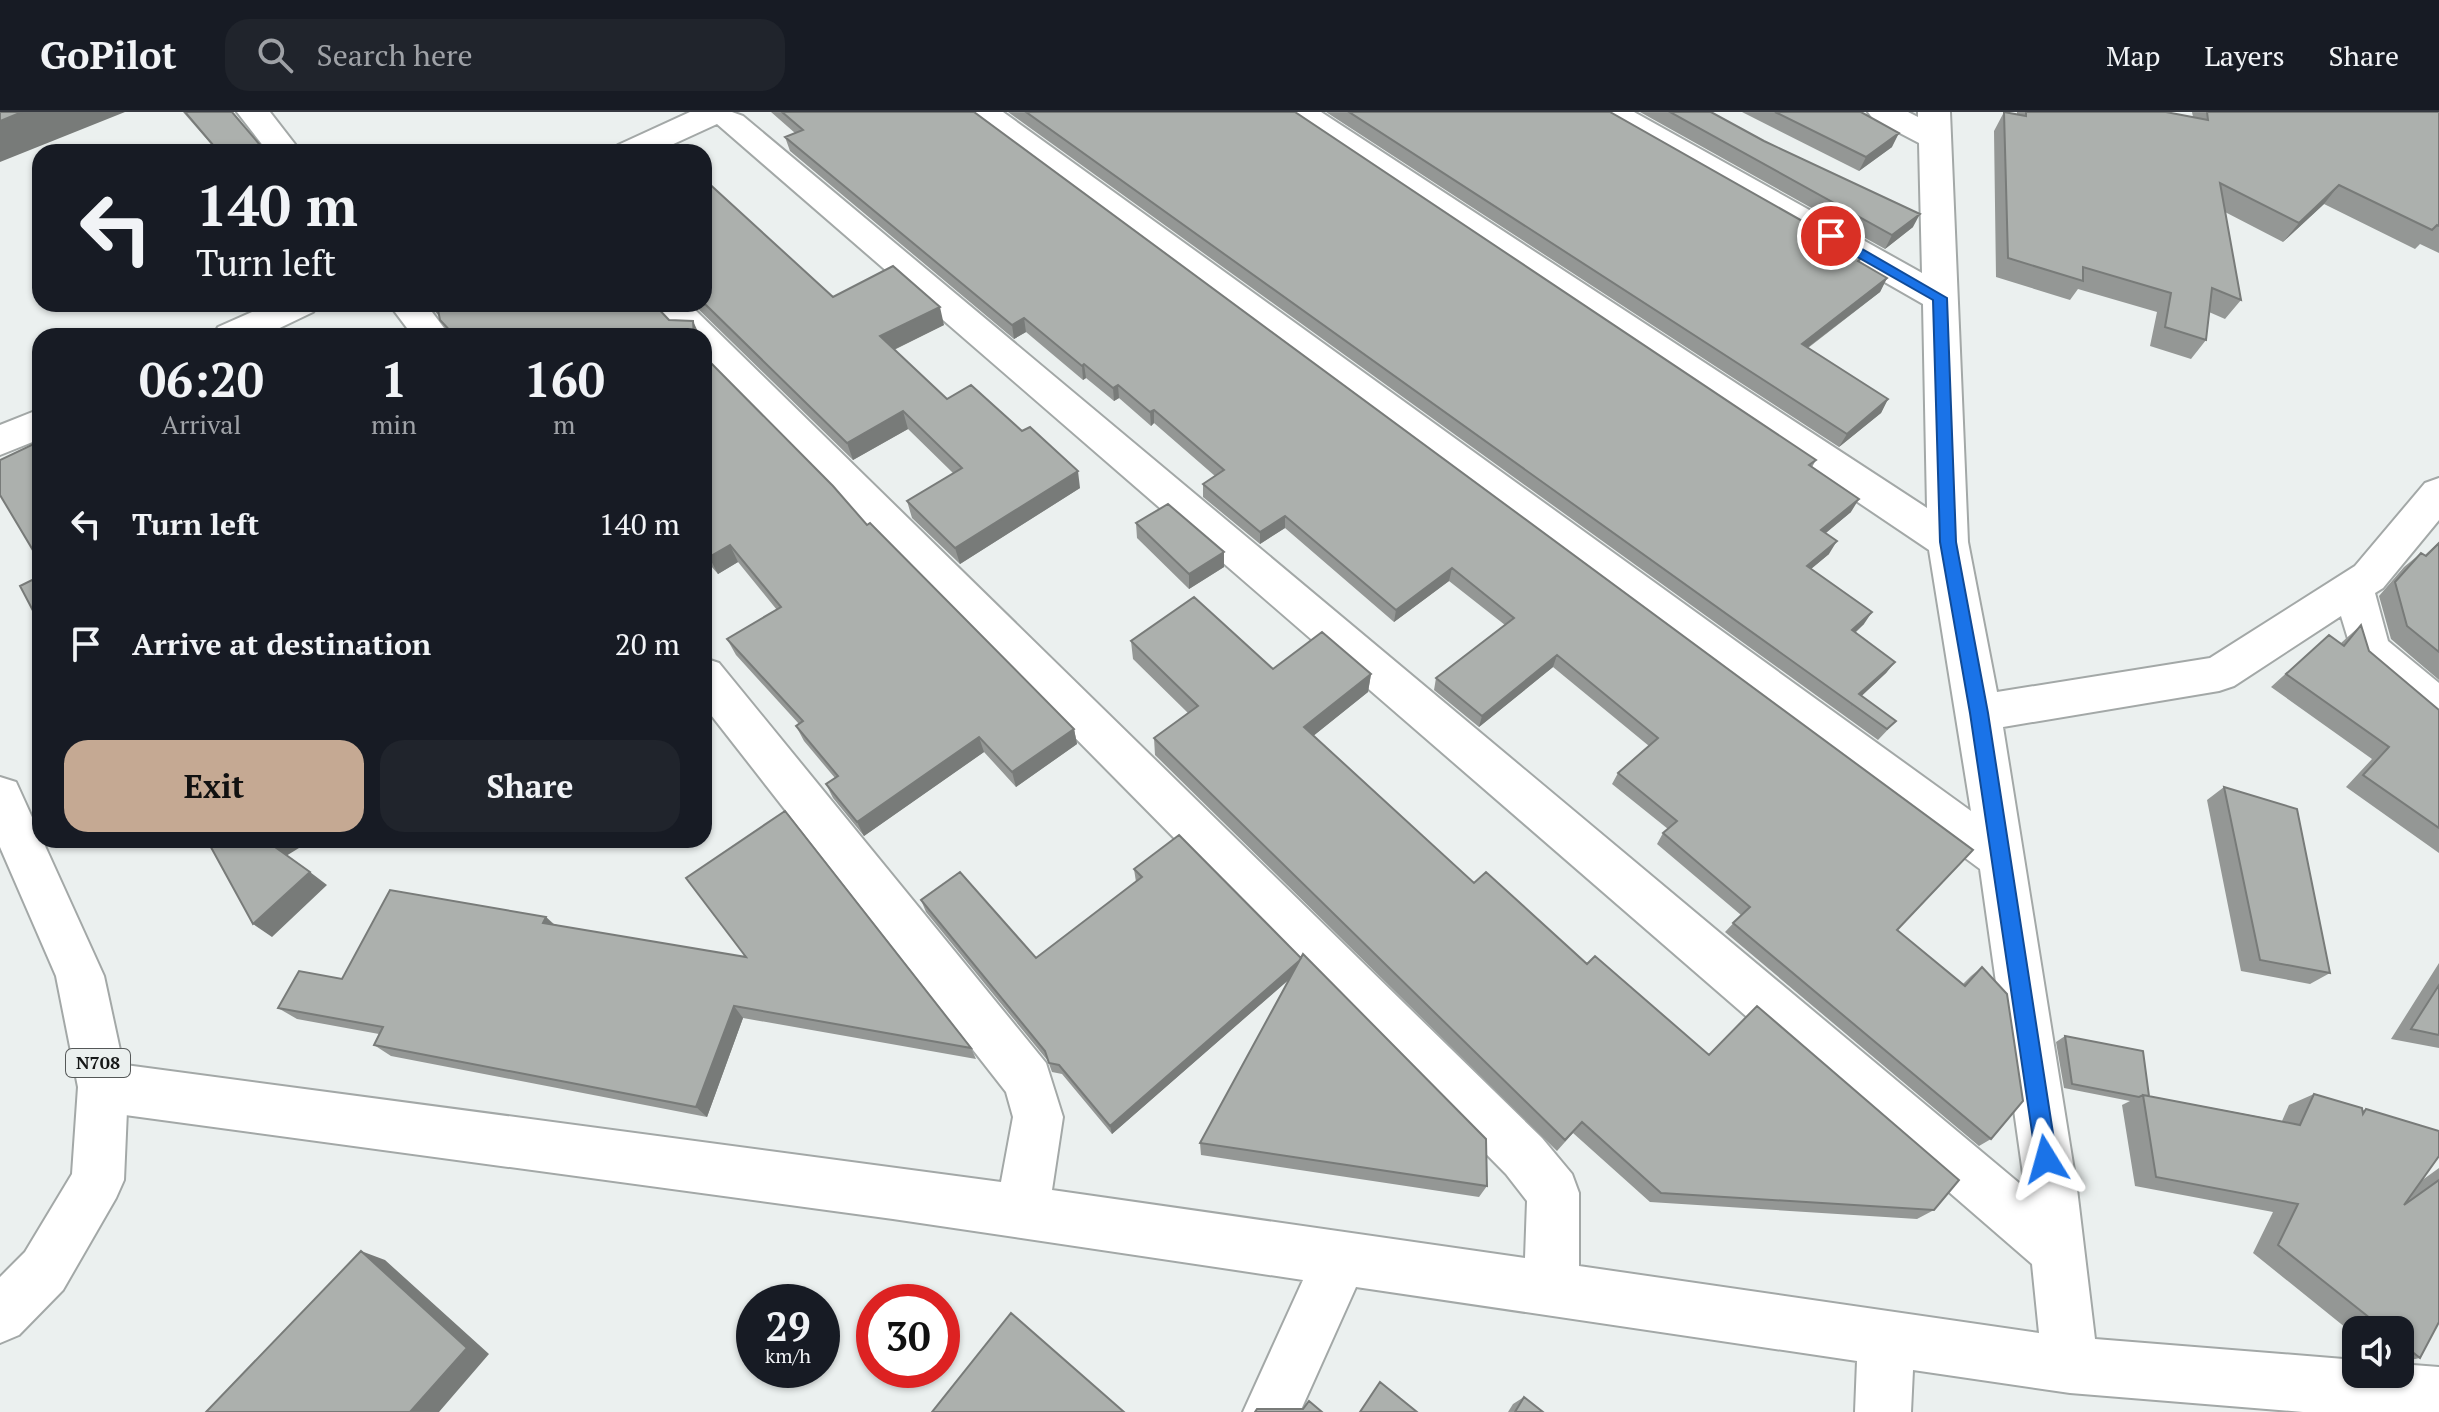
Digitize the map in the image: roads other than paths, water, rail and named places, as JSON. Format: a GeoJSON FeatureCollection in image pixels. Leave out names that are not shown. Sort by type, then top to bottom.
{"type":"FeatureCollection","features":[{"type":"Feature","properties":{"kind":"main road"},"geometry":{"type":"LineString","coordinates":[[253,112],[279,144]]}},
{"type":"Feature","properties":{"kind":"main road"},"geometry":{"type":"LineString","coordinates":[[983,112],[2002,859]]}},
{"type":"Feature","properties":{"kind":"main road"},"geometry":{"type":"LineString","coordinates":[[1300,112],[1948,542]]}},
{"type":"Feature","properties":{"kind":"main road"},"geometry":{"type":"LineString","coordinates":[[1611,112],[1940,298]]}},
{"type":"Feature","properties":{"kind":"main road"},"geometry":{"type":"LineString","coordinates":[[1884,112],[1935,125],[1924,217],[1940,298],[1948,542],[1979,713],[2051,1189],[2070,1365]]}},
{"type":"Feature","properties":{"kind":"main road"},"geometry":{"type":"LineString","coordinates":[[651,144],[724,118],[2055,1248]]}},
{"type":"Feature","properties":{"kind":"main road"},"geometry":{"type":"LineString","coordinates":[[248,328],[284,312]]}},
{"type":"Feature","properties":{"kind":"main road"},"geometry":{"type":"LineString","coordinates":[[413,312],[426,328]]}},
{"type":"Feature","properties":{"kind":"main road"},"geometry":{"type":"LineString","coordinates":[[676,312],[692,328]]}},
{"type":"Feature","properties":{"kind":"main road"},"geometry":{"type":"LineString","coordinates":[[712,348],[1524,1156],[1553,1193],[1552,1290]]}},
{"type":"Feature","properties":{"kind":"main road"},"geometry":{"type":"LineString","coordinates":[[0,441],[32,427]]}},
{"type":"Feature","properties":{"kind":"main road"},"geometry":{"type":"LineString","coordinates":[[1979,713],[2219,674],[2369,577],[2439,493]]}},
{"type":"Feature","properties":{"kind":"main road"},"geometry":{"type":"LineString","coordinates":[[2354,589],[2370,650],[2439,708]]}},
{"type":"Feature","properties":{"kind":"main road"},"geometry":{"type":"LineString","coordinates":[[712,685],[1028,1080],[1038,1117],[1022,1212]]}},
{"type":"Feature","properties":{"kind":"main road","name":"N708"},"geometry":{"type":"LineString","coordinates":[[0,796],[80,976],[103,1087],[98,1180],[44,1271],[0,1316]]}},
{"type":"Feature","properties":{"kind":"main road"},"geometry":{"type":"LineString","coordinates":[[103,1087],[1022,1212],[2070,1365],[2439,1395]]}},
{"type":"Feature","properties":{"kind":"main road"},"geometry":{"type":"LineString","coordinates":[[1271,1412],[1341,1259]]}},
{"type":"Feature","properties":{"kind":"main road"},"geometry":{"type":"LineString","coordinates":[[1883,1412],[1886,1339]]}}]}
